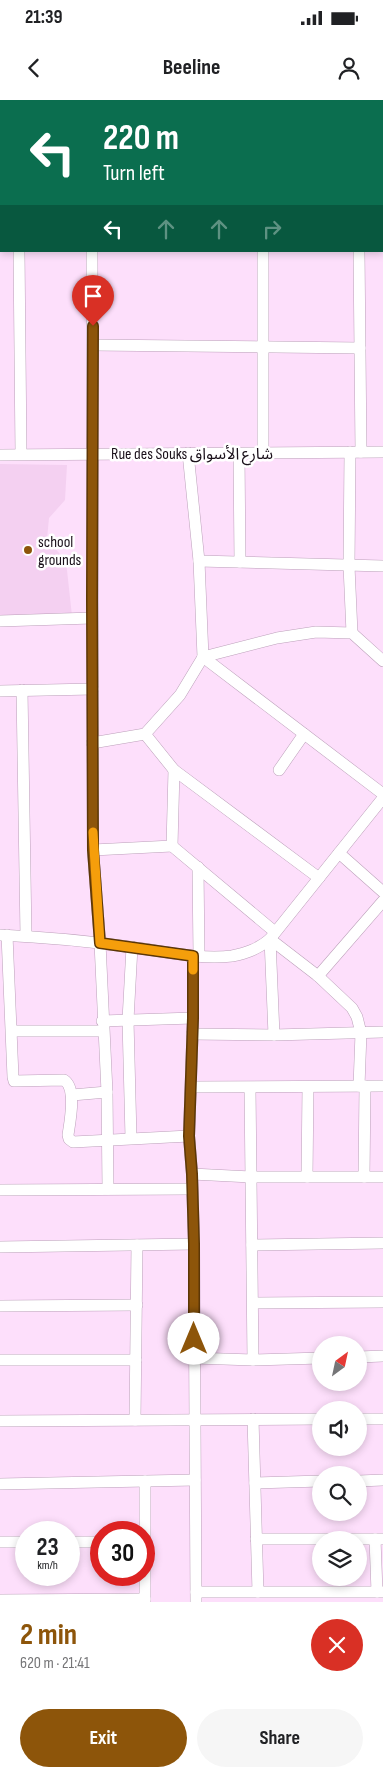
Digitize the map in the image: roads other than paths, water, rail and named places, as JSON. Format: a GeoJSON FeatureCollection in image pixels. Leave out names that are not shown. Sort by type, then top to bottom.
{"type":"FeatureCollection","features":[{"type":"Feature","properties":{"kind":"street"},"geometry":{"type":"LineString","coordinates":[[19,252],[21,454]]}},
{"type":"Feature","properties":{"kind":"street"},"geometry":{"type":"LineString","coordinates":[[92,252],[93,850],[100,943],[108,1140],[108,1190]]}},
{"type":"Feature","properties":{"kind":"street"},"geometry":{"type":"LineString","coordinates":[[262,453],[263,252]]}},
{"type":"Feature","properties":{"kind":"street"},"geometry":{"type":"LineString","coordinates":[[352,633],[349,566],[360,348],[359,252]]}},
{"type":"Feature","properties":{"kind":"street"},"geometry":{"type":"LineString","coordinates":[[93,345],[360,348]]}},
{"type":"Feature","properties":{"kind":"street","name":"Rue des Souks شارع الأسواق"},"geometry":{"type":"LineString","coordinates":[[0,454],[383,452]]}},
{"type":"Feature","properties":{"kind":"street"},"geometry":{"type":"LineString","coordinates":[[92,743],[145,734],[180,695],[203,657],[199,561],[188,453]]}},
{"type":"Feature","properties":{"kind":"street"},"geometry":{"type":"LineString","coordinates":[[239,453],[240,562]]}},
{"type":"Feature","properties":{"kind":"street"},"geometry":{"type":"LineString","coordinates":[[199,561],[383,566]]}},
{"type":"Feature","properties":{"kind":"street"},"geometry":{"type":"LineString","coordinates":[[0,621],[92,618]]}},
{"type":"Feature","properties":{"kind":"street"},"geometry":{"type":"LineString","coordinates":[[203,657],[278,638],[316,632],[352,633],[383,662]]}},
{"type":"Feature","properties":{"kind":"street"},"geometry":{"type":"LineString","coordinates":[[203,657],[383,794]]}},
{"type":"Feature","properties":{"kind":"street"},"geometry":{"type":"LineString","coordinates":[[0,691],[93,689]]}},
{"type":"Feature","properties":{"kind":"street"},"geometry":{"type":"LineString","coordinates":[[22,690],[26,936]]}},
{"type":"Feature","properties":{"kind":"street"},"geometry":{"type":"LineString","coordinates":[[145,734],[174,770],[318,878]]}},
{"type":"Feature","properties":{"kind":"street"},"geometry":{"type":"LineString","coordinates":[[280,770],[304,734]]}},
{"type":"Feature","properties":{"kind":"street"},"geometry":{"type":"LineString","coordinates":[[172,846],[174,770]]}},
{"type":"Feature","properties":{"kind":"street"},"geometry":{"type":"LineString","coordinates":[[189,1136],[73,1142],[69,1139],[72,1095],[70,1085],[64,1080],[14,1081],[12,1077],[12,1032],[4,935],[100,943],[196,956],[230,956],[247,953],[259,948],[272,936],[339,853],[381,807]]}},
{"type":"Feature","properties":{"kind":"street"},"geometry":{"type":"LineString","coordinates":[[93,850],[172,846],[198,867],[352,1008],[357,1017],[361,1033],[364,1177]]}},
{"type":"Feature","properties":{"kind":"street"},"geometry":{"type":"LineString","coordinates":[[339,853],[383,892]]}},
{"type":"Feature","properties":{"kind":"street"},"geometry":{"type":"LineString","coordinates":[[198,867],[189,1136],[194,1244],[196,1597],[258,1592],[380,1592],[379,1539],[256,1539]]}},
{"type":"Feature","properties":{"kind":"street"},"geometry":{"type":"LineString","coordinates":[[318,976],[383,901]]}},
{"type":"Feature","properties":{"kind":"street"},"geometry":{"type":"LineString","coordinates":[[272,936],[274,1035]]}},
{"type":"Feature","properties":{"kind":"street"},"geometry":{"type":"LineString","coordinates":[[131,1138],[128,1020],[132,947]]}},
{"type":"Feature","properties":{"kind":"street"},"geometry":{"type":"LineString","coordinates":[[12,1032],[102,1026],[128,1020],[193,1018]]}},
{"type":"Feature","properties":{"kind":"street"},"geometry":{"type":"LineString","coordinates":[[192,1034],[274,1035],[383,1032]]}},
{"type":"Feature","properties":{"kind":"street"},"geometry":{"type":"LineString","coordinates":[[191,1087],[383,1086]]}},
{"type":"Feature","properties":{"kind":"street"},"geometry":{"type":"LineString","coordinates":[[307,1177],[308,1087]]}},
{"type":"Feature","properties":{"kind":"street"},"geometry":{"type":"LineString","coordinates":[[250,1088],[254,1360]]}},
{"type":"Feature","properties":{"kind":"street"},"geometry":{"type":"LineString","coordinates":[[72,1095],[106,1092]]}},
{"type":"Feature","properties":{"kind":"street"},"geometry":{"type":"LineString","coordinates":[[192,1174],[251,1177],[383,1177]]}},
{"type":"Feature","properties":{"kind":"street"},"geometry":{"type":"LineString","coordinates":[[0,1190],[192,1189]]}},
{"type":"Feature","properties":{"kind":"street"},"geometry":{"type":"LineString","coordinates":[[252,1245],[383,1243]]}},
{"type":"Feature","properties":{"kind":"street"},"geometry":{"type":"LineString","coordinates":[[0,1247],[194,1244]]}},
{"type":"Feature","properties":{"kind":"street"},"geometry":{"type":"LineString","coordinates":[[135,1420],[137,1245]]}},
{"type":"Feature","properties":{"kind":"street"},"geometry":{"type":"LineString","coordinates":[[253,1303],[383,1302]]}},
{"type":"Feature","properties":{"kind":"street"},"geometry":{"type":"LineString","coordinates":[[0,1306],[136,1304]]}},
{"type":"Feature","properties":{"kind":"street"},"geometry":{"type":"LineString","coordinates":[[368,1357],[383,1356]]}},
{"type":"Feature","properties":{"kind":"street"},"geometry":{"type":"LineString","coordinates":[[194,1358],[254,1360],[312,1358]]}},
{"type":"Feature","properties":{"kind":"street"},"geometry":{"type":"LineString","coordinates":[[0,1360],[136,1360]]}},
{"type":"Feature","properties":{"kind":"street"},"geometry":{"type":"LineString","coordinates":[[253,1419],[258,1592]]}},
{"type":"Feature","properties":{"kind":"street"},"geometry":{"type":"LineString","coordinates":[[0,1421],[312,1419]]}},
{"type":"Feature","properties":{"kind":"street"},"geometry":{"type":"LineString","coordinates":[[367,1419],[383,1419]]}},
{"type":"Feature","properties":{"kind":"street"},"geometry":{"type":"LineString","coordinates":[[0,1484],[195,1480]]}},
{"type":"Feature","properties":{"kind":"street"},"geometry":{"type":"LineString","coordinates":[[367,1481],[383,1480]]}},
{"type":"Feature","properties":{"kind":"street"},"geometry":{"type":"LineString","coordinates":[[144,1521],[145,1481]]}},
{"type":"Feature","properties":{"kind":"street"},"geometry":{"type":"LineString","coordinates":[[255,1483],[312,1482]]}},
{"type":"Feature","properties":{"kind":"street"},"geometry":{"type":"LineString","coordinates":[[0,1542],[15,1542]]}},
{"type":"Feature","properties":{"kind":"street"},"geometry":{"type":"LineString","coordinates":[[0,1600],[145,1601],[145,1586]]}},
{"type":"Feature","properties":{"kind":"place","name":"school grounds"},"geometry":{"type":"Point","coordinates":[28,550]}}]}
